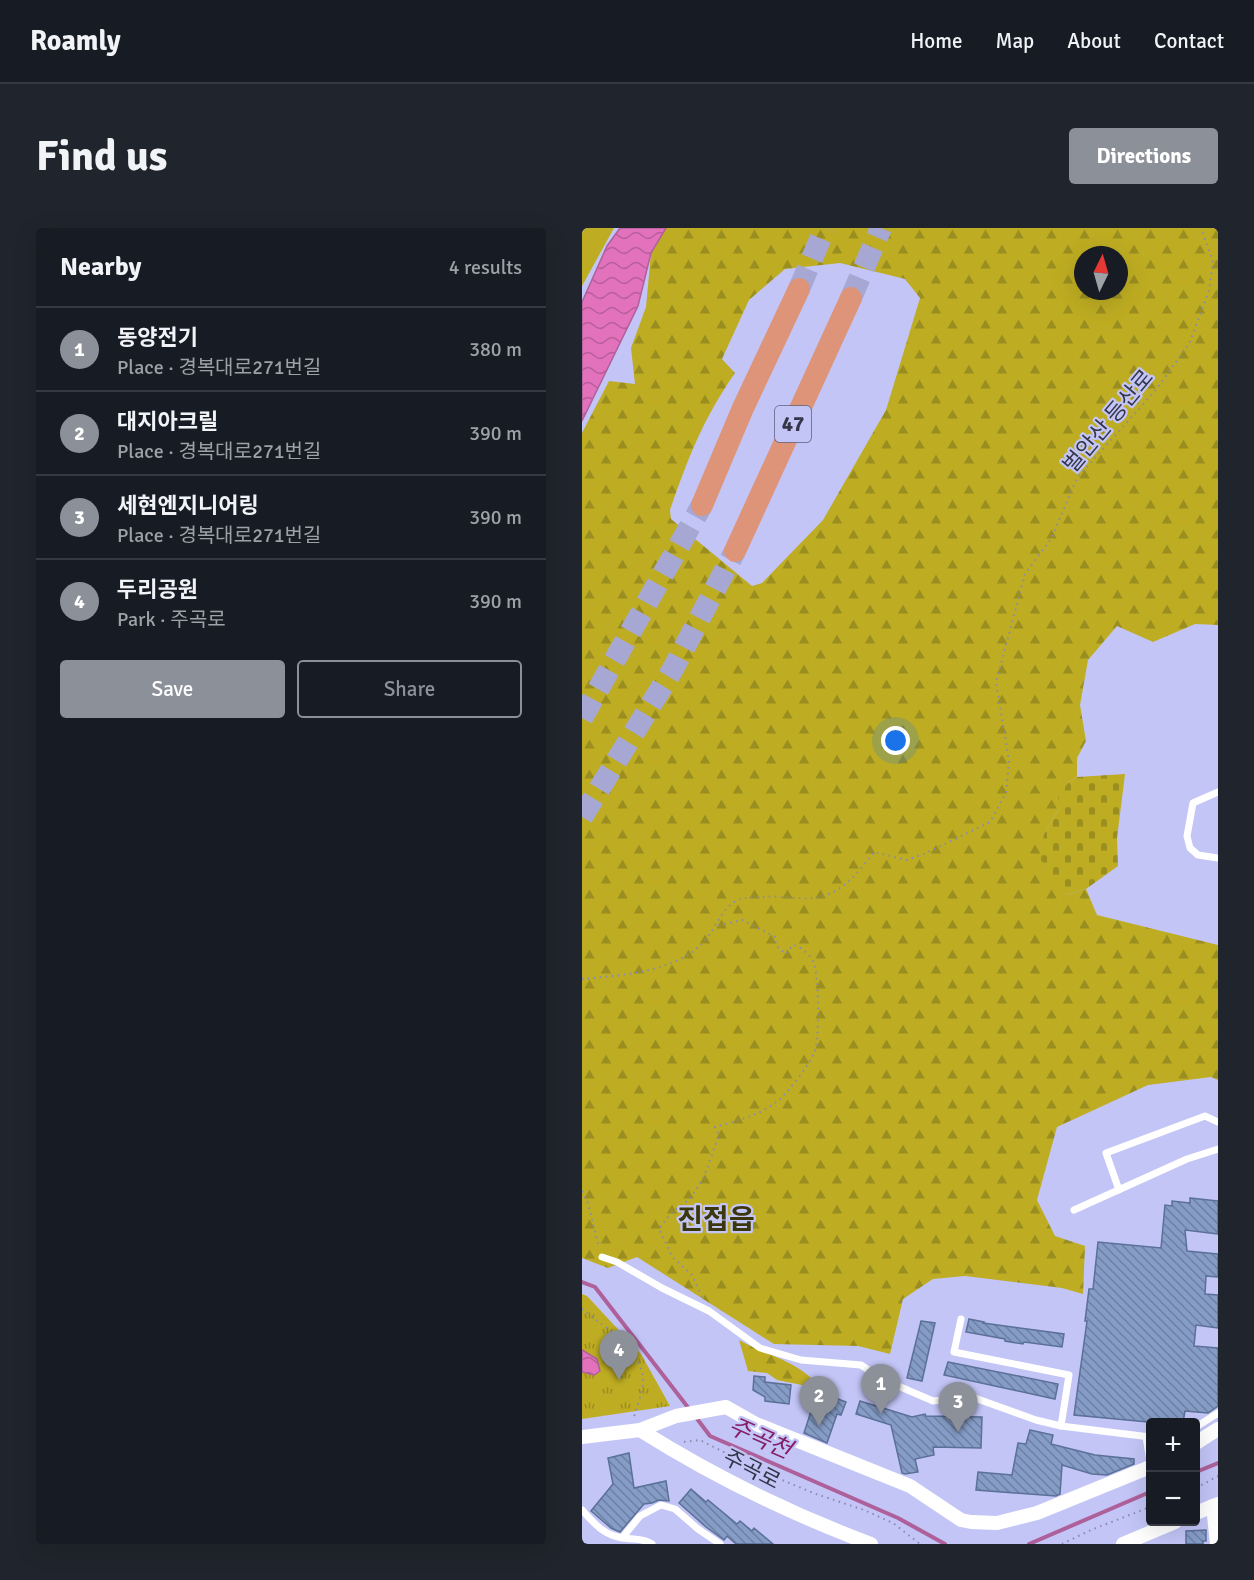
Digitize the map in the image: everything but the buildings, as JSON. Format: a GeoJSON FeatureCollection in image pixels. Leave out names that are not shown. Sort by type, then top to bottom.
{"type":"FeatureCollection","features":[{"type":"Feature","properties":{"kind":"highway","name":"47"},"geometry":{"type":"LineString","coordinates":[[702,505],[743,408],[799,288]]}},
{"type":"Feature","properties":{"kind":"highway","name":"47"},"geometry":{"type":"LineString","coordinates":[[735,551],[851,298]]}},
{"type":"Feature","properties":{"kind":"street"},"geometry":{"type":"LineString","coordinates":[[582,1437],[635,1431],[676,1416],[726,1407],[756,1424],[910,1486],[961,1520],[970,1522],[997,1523],[1037,1513],[1146,1469]]}},
{"type":"Feature","properties":{"kind":"street"},"geometry":{"type":"LineString","coordinates":[[1200,1440],[1218,1429]]}},
{"type":"Feature","properties":{"kind":"street","name":"주곡로"},"geometry":{"type":"LineString","coordinates":[[635,1431],[785,1508],[871,1544]]}},
{"type":"Feature","properties":{"kind":"street"},"geometry":{"type":"LineString","coordinates":[[1200,1511],[1215,1505],[1217,1544]]}},
{"type":"Feature","properties":{"kind":"street"},"geometry":{"type":"LineString","coordinates":[[1123,1544],[1148,1539],[1168,1526]]}},
{"type":"Feature","properties":{"kind":"lane"},"geometry":{"type":"LineString","coordinates":[[1218,792],[1193,803],[1187,836],[1190,848],[1198,855],[1218,858]]}},
{"type":"Feature","properties":{"kind":"lane"},"geometry":{"type":"LineString","coordinates":[[1119,1190],[1106,1153],[1205,1116],[1218,1122]]}},
{"type":"Feature","properties":{"kind":"lane"},"geometry":{"type":"LineString","coordinates":[[1074,1210],[1187,1159],[1218,1149]]}},
{"type":"Feature","properties":{"kind":"lane"},"geometry":{"type":"LineString","coordinates":[[602,1257],[617,1262],[709,1311],[760,1348],[801,1360],[861,1365],[882,1379],[933,1401],[972,1397],[1036,1420],[1061,1426],[1146,1437]]}},
{"type":"Feature","properties":{"kind":"lane"},"geometry":{"type":"LineString","coordinates":[[961,1319],[954,1352],[1070,1375],[1061,1426]]}},
{"type":"Feature","properties":{"kind":"lane"},"geometry":{"type":"LineString","coordinates":[[1200,1424],[1218,1413]]}},
{"type":"Feature","properties":{"kind":"lane"},"geometry":{"type":"LineString","coordinates":[[622,1538],[640,1516],[661,1505],[675,1509],[720,1544]]}},
{"type":"Feature","properties":{"kind":"lane"},"geometry":{"type":"LineString","coordinates":[[582,1510],[602,1531],[622,1538],[645,1540],[652,1544]]}},
{"type":"Feature","properties":{"kind":"path","name":"벌안산 등산로"},"geometry":{"type":"LineString","coordinates":[[716,926],[722,913],[739,899],[776,896],[818,898],[837,890],[855,877],[874,852],[907,860],[990,822],[1006,793],[1009,761],[996,682],[1025,574],[1051,539],[1077,477],[1155,391],[1189,344],[1209,291],[1213,262],[1201,228]]}},
{"type":"Feature","properties":{"kind":"path"},"geometry":{"type":"LineString","coordinates":[[582,979],[624,975],[673,963],[702,944],[716,926],[742,920],[775,937],[776,946],[786,954],[792,945],[799,946],[812,959],[817,972],[818,1021],[815,1051],[782,1097],[757,1115],[715,1127],[719,1135],[704,1177],[690,1199],[670,1214],[659,1229],[673,1258],[692,1275],[709,1311]]}},
{"type":"Feature","properties":{"kind":"path"},"geometry":{"type":"LineString","coordinates":[[582,1191],[588,1203],[602,1257]]}},
{"type":"Feature","properties":{"kind":"path"},"geometry":{"type":"LineString","coordinates":[[582,1309],[606,1326],[637,1361],[643,1379],[635,1431]]}},
{"type":"Feature","properties":{"kind":"path"},"geometry":{"type":"LineString","coordinates":[[664,1445],[700,1440],[765,1473],[893,1523],[920,1544]]}},
{"type":"Feature","properties":{"kind":"path"},"geometry":{"type":"LineString","coordinates":[[1200,1486],[1218,1476]]}},
{"type":"Feature","properties":{"kind":"path"},"geometry":{"type":"LineString","coordinates":[[1062,1544],[1146,1509]]}},
{"type":"Feature","properties":{"kind":"green space"},"geometry":{"type":"Polygon","coordinates":[[[582,228],[614,228],[582,286],[582,228]]]}},
{"type":"Feature","properties":{"kind":"green space"},"geometry":{"type":"Polygon","coordinates":[[[666,228],[1218,228],[1218,625],[1195,624],[1153,642],[1117,626],[1088,660],[1080,705],[1086,741],[1077,758],[1077,777],[1069,782],[1060,807],[1044,834],[1067,895],[1086,889],[1097,915],[1218,945],[1218,1080],[1211,1077],[1148,1085],[1057,1127],[1037,1200],[1055,1236],[1085,1246],[1083,1294],[1062,1288],[965,1276],[933,1279],[903,1299],[890,1354],[858,1346],[774,1344],[637,1257],[608,1268],[582,1258],[582,433],[609,381],[635,384],[631,348],[646,307],[651,253],[666,228]],[[840,263],[785,269],[749,300],[722,359],[735,373],[697,439],[670,510],[671,519],[752,586],[762,583],[823,520],[886,410],[920,298],[905,279],[840,263]]]}},
{"type":"Feature","properties":{"kind":"green space"},"geometry":{"type":"Polygon","coordinates":[[[1125,774],[1117,838],[1118,866],[1086,889],[1067,895],[1040,859],[1044,834],[1060,807],[1058,796],[1069,782],[1077,777],[1125,774]]]}},
{"type":"Feature","properties":{"kind":"green space"},"geometry":{"type":"Polygon","coordinates":[[[582,1294],[587,1296],[641,1354],[670,1406],[582,1419],[582,1294]]]}},
{"type":"Feature","properties":{"kind":"green space"},"geometry":{"type":"Polygon","coordinates":[[[739,1340],[793,1365],[822,1389],[777,1380],[767,1373],[748,1371],[739,1340]]]}},
{"type":"Feature","properties":{"kind":"water"},"geometry":{"type":"Polygon","coordinates":[[[620,228],[666,228],[651,253],[638,306],[582,421],[582,302],[607,246],[620,228]]]}},
{"type":"Feature","properties":{"kind":"water"},"geometry":{"type":"Polygon","coordinates":[[[582,1350],[597,1359],[600,1371],[594,1375],[582,1372],[582,1350]]]}},
{"type":"Feature","properties":{"kind":"waterway","name":"주곡천"},"geometry":{"type":"LineString","coordinates":[[582,1282],[595,1287],[690,1410]]}},
{"type":"Feature","properties":{"kind":"waterway","name":"주곡천"},"geometry":{"type":"LineString","coordinates":[[695,1416],[710,1436],[898,1518],[945,1544]]}},
{"type":"Feature","properties":{"kind":"waterway","name":"주곡천"},"geometry":{"type":"LineString","coordinates":[[1200,1470],[1218,1463]]}},
{"type":"Feature","properties":{"kind":"waterway","name":"주곡천"},"geometry":{"type":"LineString","coordinates":[[1029,1544],[1146,1494]]}},
{"type":"Feature","properties":{"kind":"tunnel"},"geometry":{"type":"LineString","coordinates":[[799,289],[825,228]]}},
{"type":"Feature","properties":{"kind":"tunnel"},"geometry":{"type":"LineString","coordinates":[[851,298],[881,228]]}},
{"type":"Feature","properties":{"kind":"tunnel"},"geometry":{"type":"LineString","coordinates":[[582,718],[702,505]]}},
{"type":"Feature","properties":{"kind":"tunnel"},"geometry":{"type":"LineString","coordinates":[[582,817],[673,669],[735,551]]}},
{"type":"Feature","properties":{"kind":"place","name":"두리공원"},"geometry":{"type":"Point","coordinates":[619,1380]}},
{"type":"Feature","properties":{"kind":"place","name":"동양전기"},"geometry":{"type":"Point","coordinates":[881,1414]}},
{"type":"Feature","properties":{"kind":"place","name":"대지아크릴"},"geometry":{"type":"Point","coordinates":[819,1426]}},
{"type":"Feature","properties":{"kind":"place","name":"세현엔지니어링"},"geometry":{"type":"Point","coordinates":[958,1432]}},
{"type":"Feature","properties":{"kind":"district","name":"진접읍"},"geometry":{"type":"Point","coordinates":[716,1220]}}]}
